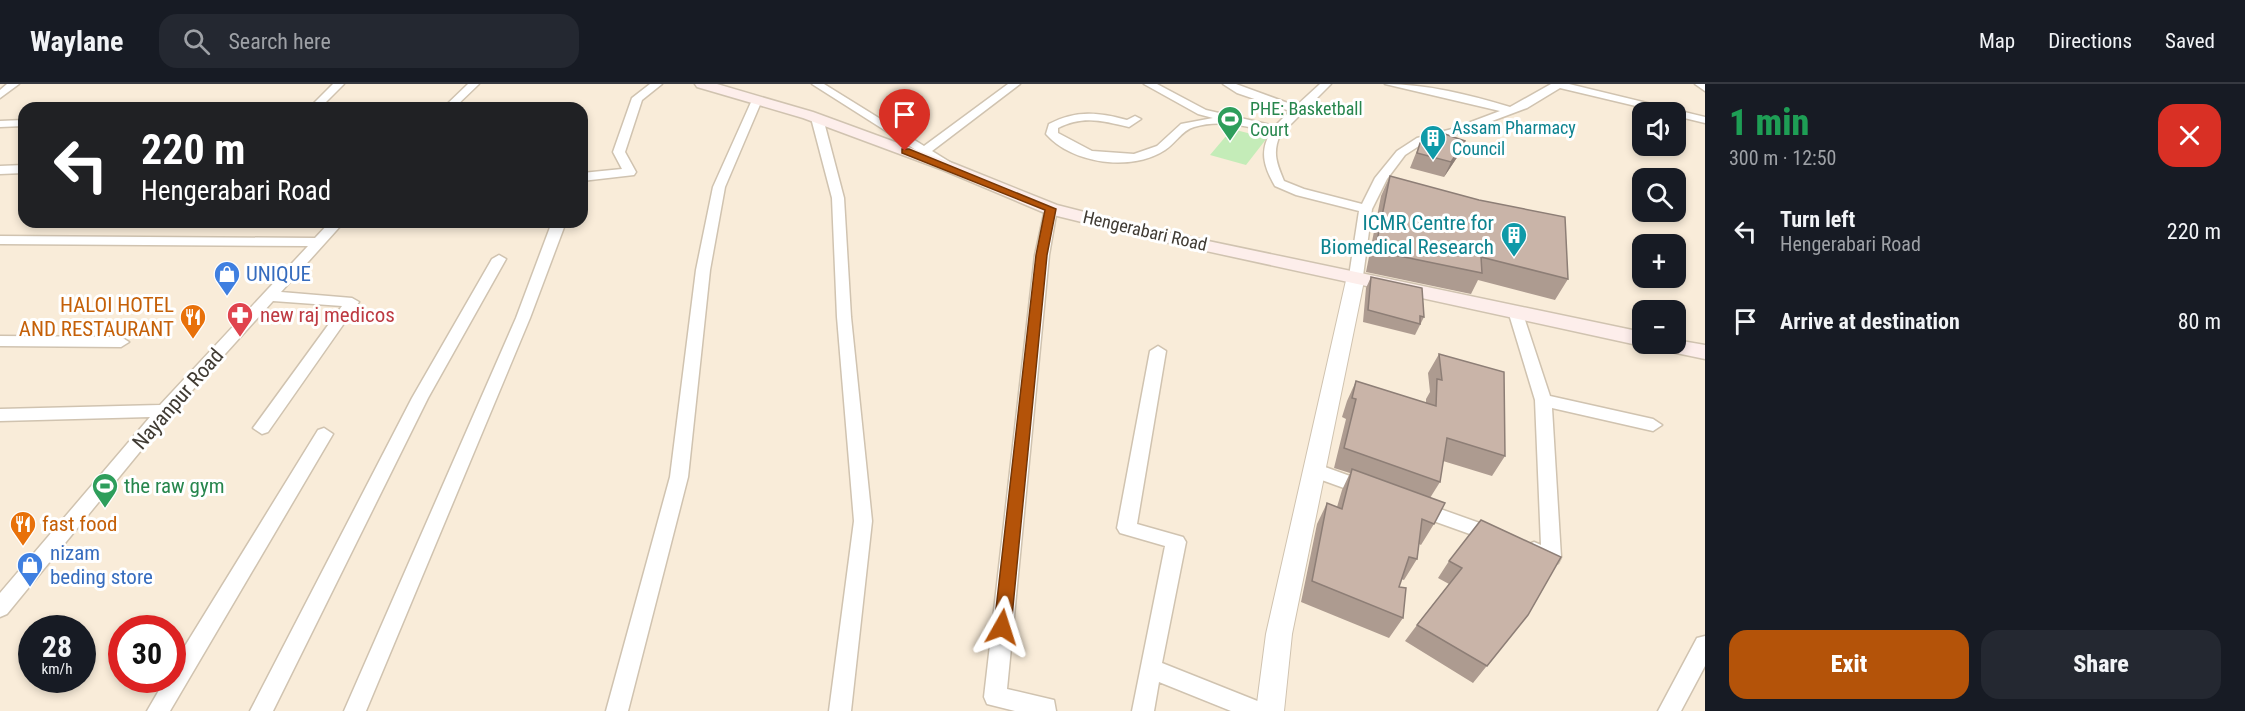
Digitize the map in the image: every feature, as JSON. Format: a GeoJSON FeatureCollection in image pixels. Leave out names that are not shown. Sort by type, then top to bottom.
{"type":"FeatureCollection","features":[{"type":"Feature","properties":{"kind":"main road","name":"Hengerabari Road"},"geometry":{"type":"LineString","coordinates":[[702,84],[817,118],[949,167],[1051,209],[1151,234],[1632,337]]}},
{"type":"Feature","properties":{"kind":"main road"},"geometry":{"type":"LineString","coordinates":[[1686,348],[1705,352]]}},
{"type":"Feature","properties":{"kind":"street"},"geometry":{"type":"LineString","coordinates":[[0,95],[14,84]]}},
{"type":"Feature","properties":{"kind":"street"},"geometry":{"type":"LineString","coordinates":[[320,102],[339,84]]}},
{"type":"Feature","properties":{"kind":"street"},"geometry":{"type":"LineString","coordinates":[[454,102],[474,84]]}},
{"type":"Feature","properties":{"kind":"street"},"geometry":{"type":"LineString","coordinates":[[588,176],[630,172],[619,152],[637,98],[657,84]]}},
{"type":"Feature","properties":{"kind":"street"},"geometry":{"type":"LineString","coordinates":[[817,84],[833,96],[926,150],[949,167]]}},
{"type":"Feature","properties":{"kind":"street"},"geometry":{"type":"LineString","coordinates":[[926,150],[1015,84]]}},
{"type":"Feature","properties":{"kind":"street"},"geometry":{"type":"LineString","coordinates":[[1149,84],[1202,112],[1277,130]]}},
{"type":"Feature","properties":{"kind":"street"},"geometry":{"type":"LineString","coordinates":[[1228,84],[1241,91],[1297,110]]}},
{"type":"Feature","properties":{"kind":"street"},"geometry":{"type":"LineString","coordinates":[[1326,84],[1318,94],[1297,110],[1277,130],[1268,155],[1279,183],[1300,192],[1366,209]]}},
{"type":"Feature","properties":{"kind":"street"},"geometry":{"type":"LineString","coordinates":[[1390,84],[1475,100],[1508,110]]}},
{"type":"Feature","properties":{"kind":"street"},"geometry":{"type":"LineString","coordinates":[[1270,711],[1280,634],[1356,276],[1366,209],[1381,178],[1401,153],[1421,140],[1456,131],[1523,106],[1558,84],[1632,102]]}},
{"type":"Feature","properties":{"kind":"street"},"geometry":{"type":"LineString","coordinates":[[1700,84],[1705,88]]}},
{"type":"Feature","properties":{"kind":"street"},"geometry":{"type":"LineString","coordinates":[[617,711],[679,477],[703,270],[718,187],[757,100]]}},
{"type":"Feature","properties":{"kind":"street"},"geometry":{"type":"LineString","coordinates":[[1135,119],[1129,124],[1084,114],[1070,116],[1053,126],[1052,134],[1071,149],[1086,155],[1116,159],[1162,147],[1187,125],[1232,120]]}},
{"type":"Feature","properties":{"kind":"street"},"geometry":{"type":"LineString","coordinates":[[1686,116],[1705,120]]}},
{"type":"Feature","properties":{"kind":"street"},"geometry":{"type":"LineString","coordinates":[[817,118],[838,198],[844,317],[863,521],[840,711]]}},
{"type":"Feature","properties":{"kind":"street"},"geometry":{"type":"LineString","coordinates":[[0,124],[18,123]]}},
{"type":"Feature","properties":{"kind":"street"},"geometry":{"type":"LineString","coordinates":[[0,170],[18,169]]}},
{"type":"Feature","properties":{"kind":"street"},"geometry":{"type":"LineString","coordinates":[[1045,711],[1046,706],[995,697],[1042,255],[1051,209]]}},
{"type":"Feature","properties":{"kind":"street","name":"Nayanpur Road"},"geometry":{"type":"LineString","coordinates":[[0,608],[164,411],[333,228]]}},
{"type":"Feature","properties":{"kind":"street"},"geometry":{"type":"LineString","coordinates":[[355,711],[523,318],[557,228]]}},
{"type":"Feature","properties":{"kind":"street"},"geometry":{"type":"LineString","coordinates":[[0,240],[320,242]]}},
{"type":"Feature","properties":{"kind":"street"},"geometry":{"type":"LineString","coordinates":[[261,711],[420,398],[499,260]]}},
{"type":"Feature","properties":{"kind":"street"},"geometry":{"type":"LineString","coordinates":[[262,428],[352,302],[269,296]]}},
{"type":"Feature","properties":{"kind":"street"},"geometry":{"type":"LineString","coordinates":[[1401,502],[1551,557],[1543,400],[1515,311]]}},
{"type":"Feature","properties":{"kind":"street"},"geometry":{"type":"LineString","coordinates":[[0,341],[121,342]]}},
{"type":"Feature","properties":{"kind":"street"},"geometry":{"type":"LineString","coordinates":[[1143,711],[1176,542],[1127,528],[1158,351]]}},
{"type":"Feature","properties":{"kind":"street"},"geometry":{"type":"LineString","coordinates":[[1543,400],[1653,425]]}},
{"type":"Feature","properties":{"kind":"street"},"geometry":{"type":"LineString","coordinates":[[0,415],[164,411]]}},
{"type":"Feature","properties":{"kind":"street"},"geometry":{"type":"LineString","coordinates":[[158,711],[324,434]]}},
{"type":"Feature","properties":{"kind":"street"},"geometry":{"type":"LineString","coordinates":[[1314,470],[1379,494]]}},
{"type":"Feature","properties":{"kind":"street"},"geometry":{"type":"LineString","coordinates":[[1669,711],[1705,645]]}},
{"type":"Feature","properties":{"kind":"street"},"geometry":{"type":"LineString","coordinates":[[1150,668],[1257,711]]}},
{"type":"Feature","properties":{"kind":"green space"},"geometry":{"type":"Polygon","coordinates":[[[1232,129],[1267,138],[1246,165],[1210,155],[1232,129]]]}},
{"type":"Feature","properties":{"kind":"building"},"geometry":{"type":"Polygon","coordinates":[[[1439,132],[1465,141],[1451,162],[1417,153],[1420,143],[1439,132]]]}},
{"type":"Feature","properties":{"kind":"building"},"geometry":{"type":"Polygon","coordinates":[[[1390,176],[1479,200],[1565,217],[1568,279],[1481,257],[1482,273],[1375,251],[1390,176]]]}},
{"type":"Feature","properties":{"kind":"building"},"geometry":{"type":"Polygon","coordinates":[[[1371,277],[1422,288],[1424,317],[1420,316],[1420,324],[1368,310],[1371,277]]]}},
{"type":"Feature","properties":{"kind":"building"},"geometry":{"type":"Polygon","coordinates":[[[1439,354],[1504,372],[1505,456],[1447,438],[1440,482],[1344,448],[1356,399],[1352,398],[1356,381],[1436,406],[1437,379],[1442,380],[1439,354]]]}},
{"type":"Feature","properties":{"kind":"building"},"geometry":{"type":"Polygon","coordinates":[[[1352,469],[1445,503],[1434,524],[1422,519],[1417,559],[1409,557],[1399,587],[1406,588],[1403,618],[1312,581],[1327,503],[1342,509],[1352,469]]]}},
{"type":"Feature","properties":{"kind":"building"},"geometry":{"type":"Polygon","coordinates":[[[1481,520],[1561,557],[1528,615],[1487,666],[1417,625],[1462,568],[1449,561],[1481,520]]]}},
{"type":"Feature","properties":{"kind":"place","name":"PHE: Basketball Court"},"geometry":{"type":"Point","coordinates":[1230,142]}},
{"type":"Feature","properties":{"kind":"place","name":"Assam Pharmacy Council"},"geometry":{"type":"Point","coordinates":[1433,161]}},
{"type":"Feature","properties":{"kind":"place","name":"ICMR Centre for Biomedical Research"},"geometry":{"type":"Point","coordinates":[1514,258]}},
{"type":"Feature","properties":{"kind":"place","name":"UNIQUE"},"geometry":{"type":"Point","coordinates":[227,297]}},
{"type":"Feature","properties":{"kind":"place","name":"new raj medicos"},"geometry":{"type":"Point","coordinates":[240,338]}},
{"type":"Feature","properties":{"kind":"place","name":"HALOI HOTEL AND RESTAURANT"},"geometry":{"type":"Point","coordinates":[193,340]}},
{"type":"Feature","properties":{"kind":"place","name":"the raw gym"},"geometry":{"type":"Point","coordinates":[105,509]}},
{"type":"Feature","properties":{"kind":"place","name":"fast food"},"geometry":{"type":"Point","coordinates":[23,547]}},
{"type":"Feature","properties":{"kind":"place","name":"nizam beding store"},"geometry":{"type":"Point","coordinates":[30,588]}},
{"type":"Feature","properties":{"kind":"route"},"geometry":{"type":"LineString","coordinates":[[905,151],[1051,209],[1042,255],[1002,627]]}}]}
